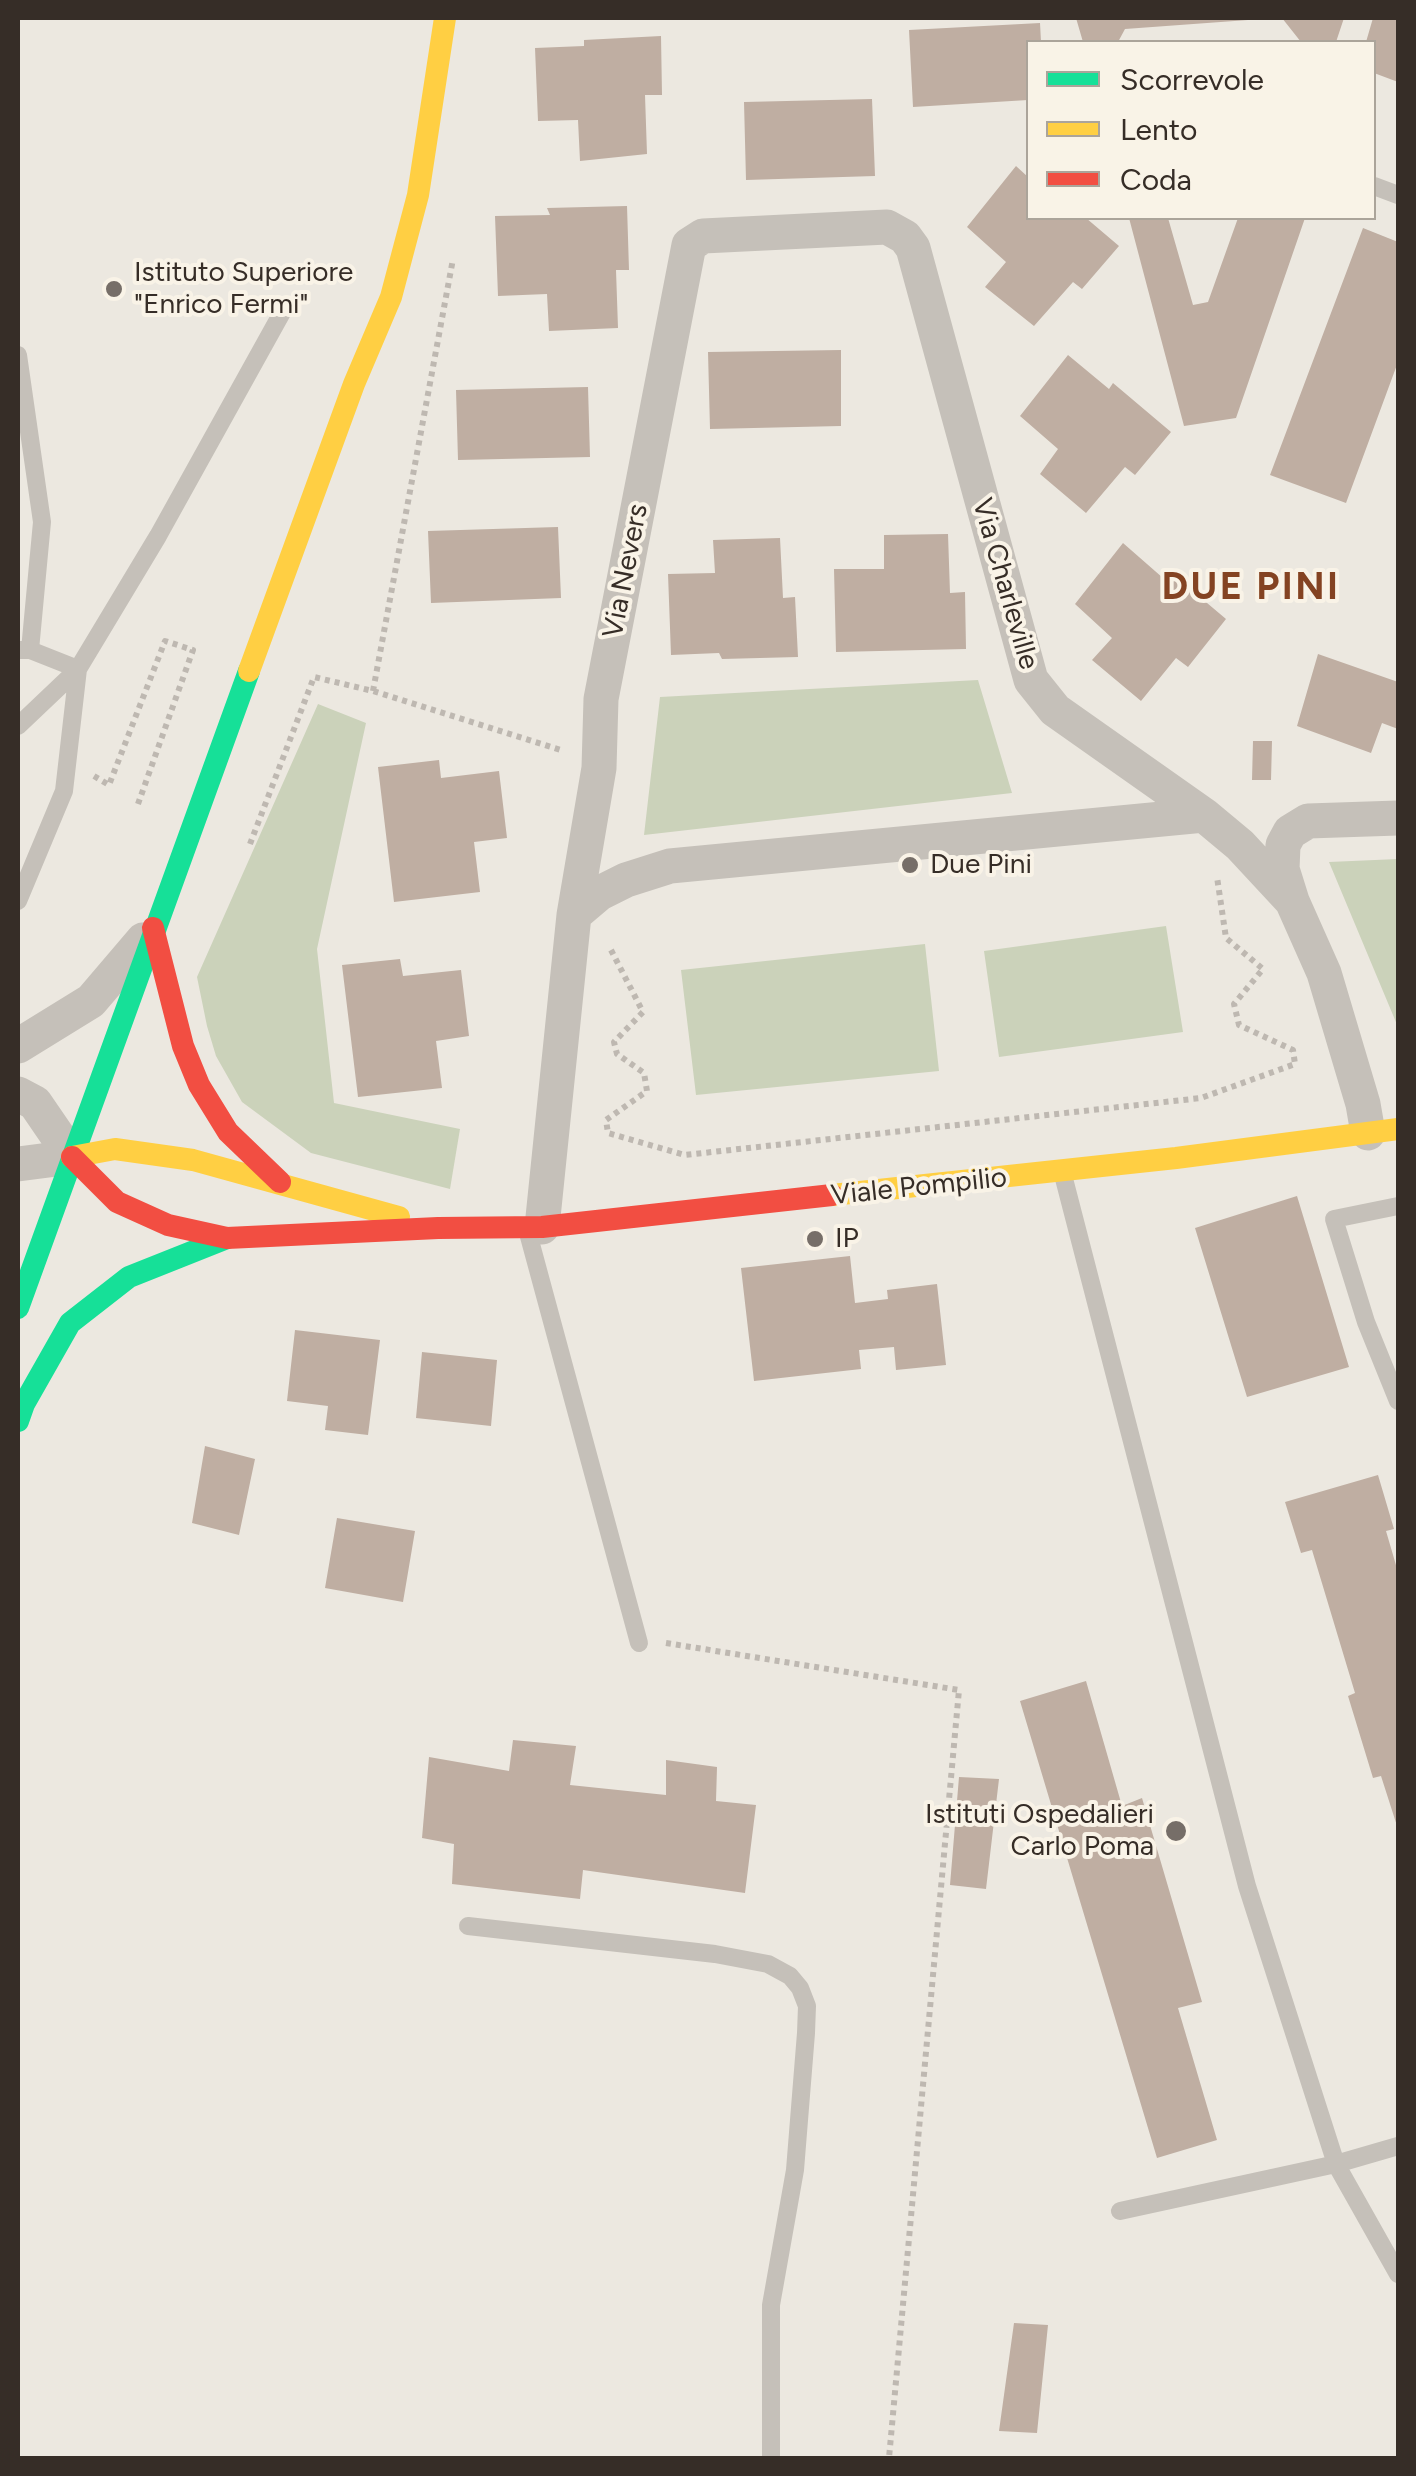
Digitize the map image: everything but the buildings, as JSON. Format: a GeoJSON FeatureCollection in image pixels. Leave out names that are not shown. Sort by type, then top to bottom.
{"type":"FeatureCollection","features":[{"type":"Feature","properties":{"kind":"street"},"geometry":{"type":"LineString","coordinates":[[18,1308],[153,928],[354,384],[391,297],[418,195],[445,18]]}},
{"type":"Feature","properties":{"kind":"street","name":"Via Charleville"},"geometry":{"type":"LineString","coordinates":[[703,236],[887,226],[905,237],[913,248],[1031,680],[1055,710],[1240,845],[1292,901],[1324,973],[1363,1104],[1383,1131]]}},
{"type":"Feature","properties":{"kind":"street","name":"Via Nevers"},"geometry":{"type":"LineString","coordinates":[[534,1228],[600,768],[600,699],[689,244],[703,236]]}},
{"type":"Feature","properties":{"kind":"street"},"geometry":{"type":"LineString","coordinates":[[354,384],[378,254]]}},
{"type":"Feature","properties":{"kind":"street"},"geometry":{"type":"LineString","coordinates":[[1292,901],[1282,869],[1283,845],[1290,832],[1308,821],[1398,818]]}},
{"type":"Feature","properties":{"kind":"street"},"geometry":{"type":"LineString","coordinates":[[580,909],[626,880],[670,866],[1213,824]]}},
{"type":"Feature","properties":{"kind":"street"},"geometry":{"type":"LineString","coordinates":[[18,1046],[91,1001],[153,928]]}},
{"type":"Feature","properties":{"kind":"street","name":"Viale Pompilio"},"geometry":{"type":"LineString","coordinates":[[153,928],[183,1046],[199,1085],[228,1132],[280,1182]]}},
{"type":"Feature","properties":{"kind":"street"},"geometry":{"type":"LineString","coordinates":[[18,1094],[36,1103],[72,1158]]}},
{"type":"Feature","properties":{"kind":"street","name":"Viale Pompilio"},"geometry":{"type":"LineString","coordinates":[[72,1158],[117,1202],[168,1225],[226,1238],[438,1228],[534,1228],[1062,1171],[1383,1131]]}},
{"type":"Feature","properties":{"kind":"street","name":"Viale Pompilio"},"geometry":{"type":"LineString","coordinates":[[72,1158],[114,1149],[193,1160],[438,1228]]}},
{"type":"Feature","properties":{"kind":"street"},"geometry":{"type":"LineString","coordinates":[[18,1164],[72,1158]]}},
{"type":"Feature","properties":{"kind":"street","name":"Viale Pompilio"},"geometry":{"type":"LineString","coordinates":[[18,1421],[70,1323],[129,1277],[226,1238]]}},
{"type":"Feature","properties":{"kind":"lane"},"geometry":{"type":"LineString","coordinates":[[18,726],[78,669],[158,536],[284,309]]}},
{"type":"Feature","properties":{"kind":"lane"},"geometry":{"type":"LineString","coordinates":[[18,355],[42,522],[24,650],[78,669]]}},
{"type":"Feature","properties":{"kind":"lane"},"geometry":{"type":"LineString","coordinates":[[18,902],[64,791],[78,669]]}},
{"type":"Feature","properties":{"kind":"lane"},"geometry":{"type":"LineString","coordinates":[[1062,1171],[1248,1886],[1336,2164],[1398,2274]]}},
{"type":"Feature","properties":{"kind":"lane"},"geometry":{"type":"LineString","coordinates":[[1398,1206],[1334,1219],[1366,1322],[1398,1400]]}},
{"type":"Feature","properties":{"kind":"lane"},"geometry":{"type":"LineString","coordinates":[[534,1228],[639,1643]]}},
{"type":"Feature","properties":{"kind":"lane"},"geometry":{"type":"LineString","coordinates":[[468,1926],[715,1954],[768,1964],[790,1976],[800,1988],[806,2006],[806,2034],[796,2170],[771,2304],[770,2458]]}},
{"type":"Feature","properties":{"kind":"lane"},"geometry":{"type":"LineString","coordinates":[[1120,2210],[1336,2164],[1398,2146]]}},
{"type":"Feature","properties":{"kind":"path"},"geometry":{"type":"LineString","coordinates":[[374,691],[456,243]]}},
{"type":"Feature","properties":{"kind":"path"},"geometry":{"type":"LineString","coordinates":[[109,785],[165,642],[193,650],[138,804]]}},
{"type":"Feature","properties":{"kind":"path"},"geometry":{"type":"LineString","coordinates":[[250,844],[314,677],[374,691],[575,754]]}},
{"type":"Feature","properties":{"kind":"path"},"geometry":{"type":"LineString","coordinates":[[580,909],[643,1012],[614,1042],[616,1054],[644,1073],[647,1091],[606,1120],[608,1133],[685,1154],[1201,1098],[1295,1064],[1293,1050],[1238,1025],[1234,1004],[1263,969],[1226,938],[1213,824]]}},
{"type":"Feature","properties":{"kind":"path"},"geometry":{"type":"LineString","coordinates":[[661,1625],[666,1644],[958,1690],[889,2458]]}},
{"type":"Feature","properties":{"kind":"green space"},"geometry":{"type":"Polygon","coordinates":[[[978,680],[1012,793],[644,835],[660,697],[978,680]]]}},
{"type":"Feature","properties":{"kind":"green space"},"geometry":{"type":"Polygon","coordinates":[[[318,704],[366,723],[317,949],[334,1103],[460,1129],[450,1189],[311,1153],[242,1102],[216,1056],[207,1026],[197,977],[318,704]]]}},
{"type":"Feature","properties":{"kind":"green space"},"geometry":{"type":"Polygon","coordinates":[[[1398,859],[1398,1027],[1329,862],[1398,859]]]}},
{"type":"Feature","properties":{"kind":"green space"},"geometry":{"type":"Polygon","coordinates":[[[1166,926],[1183,1032],[999,1057],[984,951],[1166,926]]]}},
{"type":"Feature","properties":{"kind":"green space"},"geometry":{"type":"Polygon","coordinates":[[[925,944],[939,1071],[696,1095],[681,970],[925,944]]]}},
{"type":"Feature","properties":{"kind":"traffic: fast"},"geometry":{"type":"LineString","coordinates":[[18,1308],[249,671]]}},
{"type":"Feature","properties":{"kind":"traffic: fast"},"geometry":{"type":"LineString","coordinates":[[18,1421],[70,1323],[129,1277],[227,1238]]}},
{"type":"Feature","properties":{"kind":"traffic: slow"},"geometry":{"type":"LineString","coordinates":[[249,671],[354,384],[391,297],[418,195],[445,18]]}},
{"type":"Feature","properties":{"kind":"traffic: slow"},"geometry":{"type":"LineString","coordinates":[[832,1195],[1176,1158],[1398,1129]]}},
{"type":"Feature","properties":{"kind":"traffic: slow"},"geometry":{"type":"LineString","coordinates":[[72,1157],[115,1149],[193,1160],[399,1217]]}},
{"type":"Feature","properties":{"kind":"traffic: jam"},"geometry":{"type":"LineString","coordinates":[[153,928],[183,1046],[199,1085],[228,1132],[280,1182]]}},
{"type":"Feature","properties":{"kind":"traffic: jam"},"geometry":{"type":"LineString","coordinates":[[72,1157],[117,1202],[168,1225],[227,1238],[542,1227],[832,1195]]}},
{"type":"Feature","properties":{"kind":"place","name":"Istituto Superiore \"Enrico Fermi\""},"geometry":{"type":"Point","coordinates":[114,289]}},
{"type":"Feature","properties":{"kind":"place","name":"Due Pini"},"geometry":{"type":"Point","coordinates":[910,865]}},
{"type":"Feature","properties":{"kind":"place","name":"IP"},"geometry":{"type":"Point","coordinates":[815,1239]}},
{"type":"Feature","properties":{"kind":"place","name":"Istituti Ospedalieri Carlo Poma"},"geometry":{"type":"Point","coordinates":[1176,1831]}},
{"type":"Feature","properties":{"kind":"district","name":"DUE PINI"},"geometry":{"type":"Point","coordinates":[1251,588]}}]}
